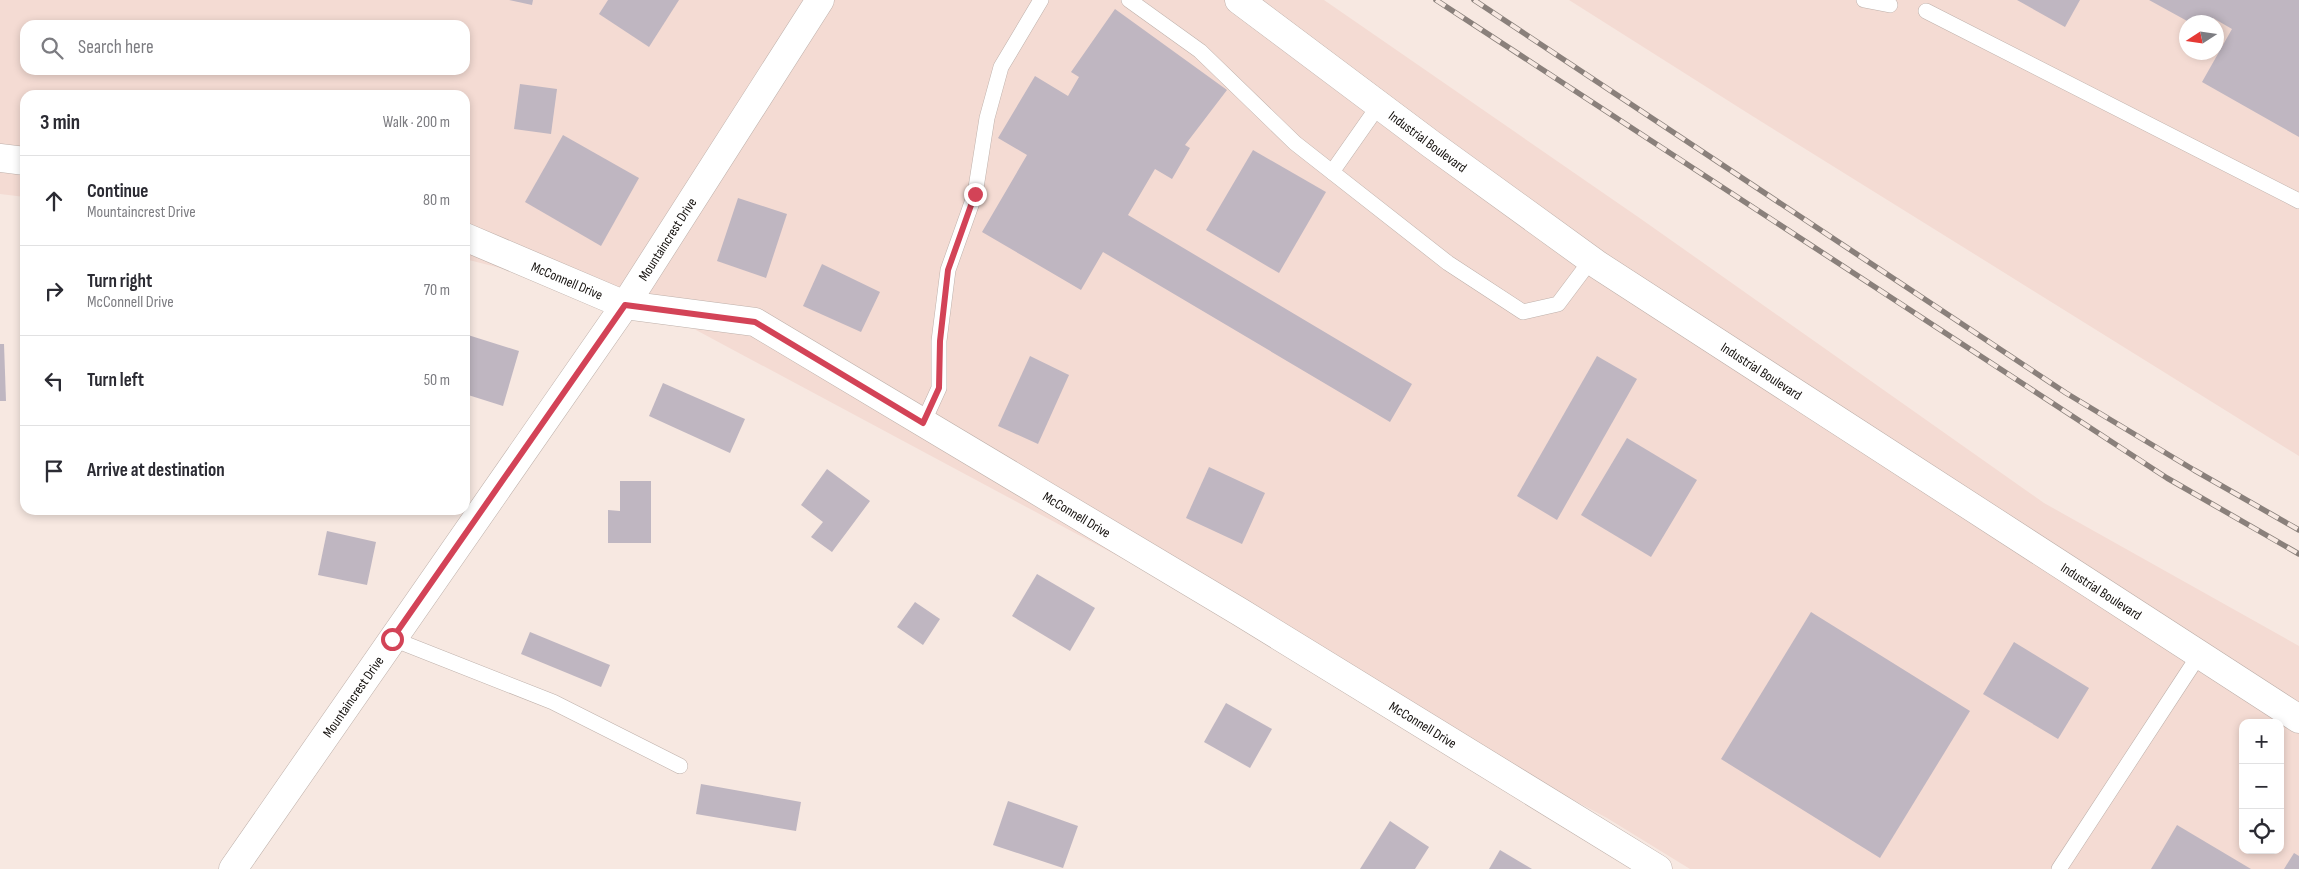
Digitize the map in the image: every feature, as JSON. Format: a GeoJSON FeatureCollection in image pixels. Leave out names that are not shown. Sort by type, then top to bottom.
{"type":"FeatureCollection","features":[{"type":"Feature","properties":{"kind":"street","name":"Mountaincrest Drive"},"geometry":{"type":"LineString","coordinates":[[233,869],[625,305],[820,0]]}},
{"type":"Feature","properties":{"kind":"street","name":"Industrial Boulevard"},"geometry":{"type":"LineString","coordinates":[[1239,0],[1378,105],[1591,260],[2299,719]]}},
{"type":"Feature","properties":{"kind":"street"},"geometry":{"type":"LineString","coordinates":[[0,158],[20,160]]}},
{"type":"Feature","properties":{"kind":"street","name":"McConnell Drive"},"geometry":{"type":"LineString","coordinates":[[470,239],[625,305],[755,322],[1240,612],[1658,869]]}},
{"type":"Feature","properties":{"kind":"lane"},"geometry":{"type":"LineString","coordinates":[[923,423],[939,388],[940,341],[948,270],[975,194],[987,118],[1001,67],[1041,0]]}},
{"type":"Feature","properties":{"kind":"lane"},"geometry":{"type":"LineString","coordinates":[[1129,0],[1200,51],[1296,143],[1332,172],[1448,263],[1522,312],[1558,304],[1591,260]]}},
{"type":"Feature","properties":{"kind":"lane"},"geometry":{"type":"LineString","coordinates":[[1864,0],[1890,5]]}},
{"type":"Feature","properties":{"kind":"lane"},"geometry":{"type":"LineString","coordinates":[[1926,11],[2299,201]]}},
{"type":"Feature","properties":{"kind":"lane"},"geometry":{"type":"LineString","coordinates":[[1332,172],[1378,105]]}},
{"type":"Feature","properties":{"kind":"lane"},"geometry":{"type":"LineString","coordinates":[[392,639],[553,702],[680,766]]}},
{"type":"Feature","properties":{"kind":"lane"},"geometry":{"type":"LineString","coordinates":[[2059,869],[2199,655]]}},
{"type":"Feature","properties":{"kind":"shaded area"},"geometry":{"type":"Polygon","coordinates":[[[0,0],[1324,0],[1641,219],[2044,503],[2299,646],[2299,869],[1690,869],[1607,818],[655,308],[470,260],[470,90],[20,90],[20,196],[0,194],[0,0]]]}},
{"type":"Feature","properties":{"kind":"shaded area"},"geometry":{"type":"Polygon","coordinates":[[[1569,0],[2299,0],[2299,456],[1746,112],[1569,0]]]}},
{"type":"Feature","properties":{"kind":"building"},"geometry":{"type":"Polygon","coordinates":[[[509,0],[533,0],[532,5],[509,0]]]}},
{"type":"Feature","properties":{"kind":"building"},"geometry":{"type":"Polygon","coordinates":[[[608,0],[679,0],[649,47],[599,14],[608,0]]]}},
{"type":"Feature","properties":{"kind":"building"},"geometry":{"type":"Polygon","coordinates":[[[2017,0],[2080,0],[2065,27],[2017,0]]]}},
{"type":"Feature","properties":{"kind":"building"},"geometry":{"type":"Polygon","coordinates":[[[2149,0],[2299,0],[2299,137],[2202,82],[2214,60],[2224,60],[2224,43],[2232,29],[2224,24],[2224,15],[2179,16],[2149,0]]]}},
{"type":"Feature","properties":{"kind":"building"},"geometry":{"type":"Polygon","coordinates":[[[1115,9],[1227,90],[1185,145],[1190,148],[1172,179],[1155,169],[1128,215],[1412,384],[1390,422],[1103,252],[1081,290],[982,232],[1027,155],[998,138],[1035,76],[1068,96],[1079,77],[1071,72],[1115,9]]]}},
{"type":"Feature","properties":{"kind":"building"},"geometry":{"type":"Polygon","coordinates":[[[520,84],[557,89],[551,134],[514,129],[520,84]]]}},
{"type":"Feature","properties":{"kind":"building"},"geometry":{"type":"Polygon","coordinates":[[[563,135],[639,178],[601,246],[525,202],[563,135]]]}},
{"type":"Feature","properties":{"kind":"building"},"geometry":{"type":"Polygon","coordinates":[[[1253,150],[1326,192],[1279,273],[1206,230],[1253,150]]]}},
{"type":"Feature","properties":{"kind":"building"},"geometry":{"type":"Polygon","coordinates":[[[738,198],[787,214],[766,278],[717,261],[738,198]]]}},
{"type":"Feature","properties":{"kind":"building"},"geometry":{"type":"Polygon","coordinates":[[[822,264],[880,292],[861,332],[803,306],[822,264]]]}},
{"type":"Feature","properties":{"kind":"building"},"geometry":{"type":"Polygon","coordinates":[[[470,336],[519,351],[503,406],[470,396],[470,336]]]}},
{"type":"Feature","properties":{"kind":"building"},"geometry":{"type":"Polygon","coordinates":[[[0,344],[4,344],[6,401],[0,401],[0,344]]]}},
{"type":"Feature","properties":{"kind":"building"},"geometry":{"type":"Polygon","coordinates":[[[1030,356],[1069,375],[1038,444],[998,426],[1030,356]]]}},
{"type":"Feature","properties":{"kind":"building"},"geometry":{"type":"Polygon","coordinates":[[[1597,356],[1637,379],[1557,520],[1517,496],[1597,356]]]}},
{"type":"Feature","properties":{"kind":"building"},"geometry":{"type":"Polygon","coordinates":[[[663,383],[745,419],[730,453],[649,416],[663,383]]]}},
{"type":"Feature","properties":{"kind":"building"},"geometry":{"type":"Polygon","coordinates":[[[1627,438],[1697,480],[1651,557],[1581,515],[1627,438]]]}},
{"type":"Feature","properties":{"kind":"building"},"geometry":{"type":"Polygon","coordinates":[[[1209,467],[1265,493],[1242,544],[1186,518],[1209,467]]]}},
{"type":"Feature","properties":{"kind":"building"},"geometry":{"type":"Polygon","coordinates":[[[827,469],[870,501],[832,552],[811,537],[823,522],[801,505],[827,469]]]}},
{"type":"Feature","properties":{"kind":"building"},"geometry":{"type":"Polygon","coordinates":[[[620,481],[651,481],[651,543],[608,543],[608,510],[620,511],[620,481]]]}},
{"type":"Feature","properties":{"kind":"building"},"geometry":{"type":"Polygon","coordinates":[[[327,531],[376,542],[367,585],[318,575],[327,531]]]}},
{"type":"Feature","properties":{"kind":"building"},"geometry":{"type":"Polygon","coordinates":[[[1037,574],[1095,608],[1070,651],[1012,616],[1037,574]]]}},
{"type":"Feature","properties":{"kind":"building"},"geometry":{"type":"Polygon","coordinates":[[[915,602],[940,619],[923,645],[897,627],[915,602]]]}},
{"type":"Feature","properties":{"kind":"building"},"geometry":{"type":"Polygon","coordinates":[[[1811,612],[1970,711],[1880,858],[1721,759],[1811,612]]]}},
{"type":"Feature","properties":{"kind":"building"},"geometry":{"type":"Polygon","coordinates":[[[530,632],[610,665],[601,687],[521,654],[530,632]]]}},
{"type":"Feature","properties":{"kind":"building"},"geometry":{"type":"Polygon","coordinates":[[[2014,642],[2089,688],[2058,739],[1983,694],[2014,642]]]}},
{"type":"Feature","properties":{"kind":"building"},"geometry":{"type":"Polygon","coordinates":[[[1226,703],[1272,729],[1250,768],[1204,742],[1226,703]]]}},
{"type":"Feature","properties":{"kind":"building"},"geometry":{"type":"Polygon","coordinates":[[[701,784],[801,802],[796,831],[696,814],[701,784]]]}},
{"type":"Feature","properties":{"kind":"building"},"geometry":{"type":"Polygon","coordinates":[[[1008,801],[1078,826],[1063,868],[993,845],[1008,801]]]}},
{"type":"Feature","properties":{"kind":"building"},"geometry":{"type":"Polygon","coordinates":[[[1390,821],[1429,847],[1415,869],[1360,869],[1390,821]]]}},
{"type":"Feature","properties":{"kind":"building"},"geometry":{"type":"Polygon","coordinates":[[[2177,825],[2251,869],[2151,869],[2177,825]]]}},
{"type":"Feature","properties":{"kind":"building"},"geometry":{"type":"Polygon","coordinates":[[[1500,850],[1532,869],[1489,869],[1500,850]]]}},
{"type":"Feature","properties":{"kind":"building"},"geometry":{"type":"Polygon","coordinates":[[[2294,853],[2299,856],[2299,869],[2284,869],[2294,853]]]}},
{"type":"Feature","properties":{"kind":"railway"},"geometry":{"type":"LineString","coordinates":[[1436,0],[2167,478],[2299,554]]}},
{"type":"Feature","properties":{"kind":"railway"},"geometry":{"type":"LineString","coordinates":[[1474,0],[2066,393],[2299,530]]}},
{"type":"Feature","properties":{"kind":"route"},"geometry":{"type":"LineString","coordinates":[[392,639],[625,305],[755,322],[923,423],[939,388],[940,341],[948,270],[975,194]]}}]}
